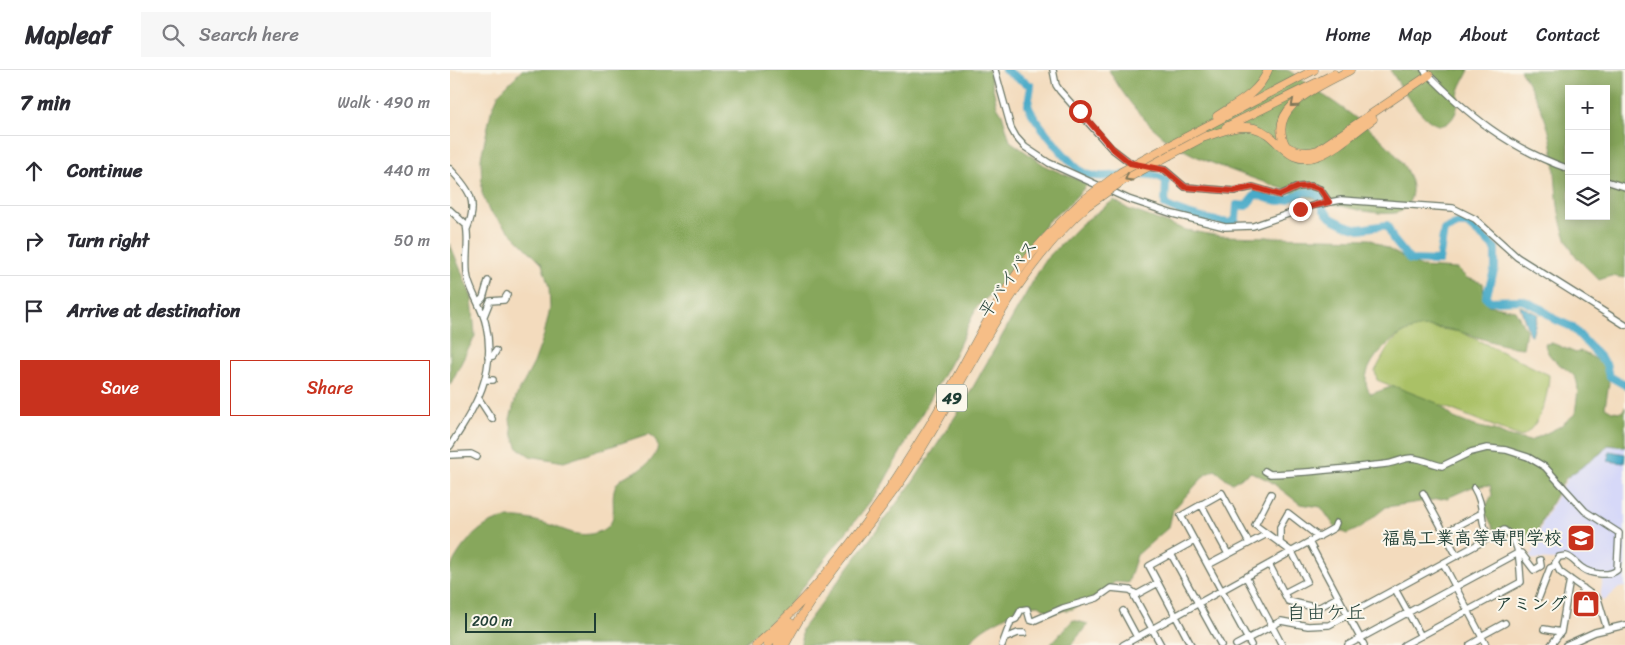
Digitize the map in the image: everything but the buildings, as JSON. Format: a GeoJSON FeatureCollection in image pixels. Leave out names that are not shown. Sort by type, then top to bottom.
{"type":"FeatureCollection","features":[{"type":"Feature","properties":{"kind":"highway"},"geometry":{"type":"LineString","coordinates":[[1167,146],[1255,91],[1263,82],[1268,70]]}},
{"type":"Feature","properties":{"kind":"highway","name":"平バイパス"},"geometry":{"type":"LineString","coordinates":[[817,589],[904,477],[1001,312],[1036,259],[1084,204],[1121,172],[1314,70]]}},
{"type":"Feature","properties":{"kind":"highway","name":"平バイパス"},"geometry":{"type":"LineString","coordinates":[[1084,204],[1202,138],[1343,70]]}},
{"type":"Feature","properties":{"kind":"highway"},"geometry":{"type":"LineString","coordinates":[[1350,70],[1297,100],[1288,108],[1280,123],[1280,131],[1286,146],[1300,152],[1309,153],[1318,150],[1427,73]]}},
{"type":"Feature","properties":{"kind":"highway"},"geometry":{"type":"LineString","coordinates":[[1202,138],[1234,129],[1252,128],[1261,130],[1287,153],[1296,157],[1317,156],[1422,84],[1427,73]]}},
{"type":"Feature","properties":{"kind":"highway","name":"49"},"geometry":{"type":"LineString","coordinates":[[756,645],[817,589]]}},
{"type":"Feature","properties":{"kind":"highway","name":"49"},"geometry":{"type":"LineString","coordinates":[[768,645],[817,589]]}},
{"type":"Feature","properties":{"kind":"highway","name":"49"},"geometry":{"type":"LineString","coordinates":[[778,645],[817,589]]}},
{"type":"Feature","properties":{"kind":"highway","name":"49"},"geometry":{"type":"LineString","coordinates":[[785,645],[817,589]]}},
{"type":"Feature","properties":{"kind":"street"},"geometry":{"type":"LineString","coordinates":[[995,70],[1011,128],[1016,138],[1025,147],[1049,163],[1128,199],[1173,214],[1226,227],[1253,226],[1266,223],[1327,202],[1354,200],[1453,208],[1475,219],[1517,257],[1625,326]]}},
{"type":"Feature","properties":{"kind":"street"},"geometry":{"type":"LineString","coordinates":[[1053,70],[1056,86],[1060,91],[1112,148],[1130,163],[1165,170],[1181,184],[1191,188],[1234,191],[1253,187],[1280,195],[1298,187],[1311,186],[1320,189],[1327,202]]}},
{"type":"Feature","properties":{"kind":"street"},"geometry":{"type":"LineString","coordinates":[[1427,73],[1466,111],[1499,136],[1529,153],[1565,166]]}},
{"type":"Feature","properties":{"kind":"street"},"geometry":{"type":"LineString","coordinates":[[450,446],[479,399],[484,383],[488,357],[488,337],[484,316],[468,274],[466,229],[472,207],[471,196],[452,168]]}},
{"type":"Feature","properties":{"kind":"street"},"geometry":{"type":"LineString","coordinates":[[1610,182],[1625,187]]}},
{"type":"Feature","properties":{"kind":"street"},"geometry":{"type":"LineString","coordinates":[[450,210],[466,229]]}},
{"type":"Feature","properties":{"kind":"street"},"geometry":{"type":"LineString","coordinates":[[478,303],[483,298],[488,281]]}},
{"type":"Feature","properties":{"kind":"street"},"geometry":{"type":"LineString","coordinates":[[484,316],[490,301],[504,300],[506,295]]}},
{"type":"Feature","properties":{"kind":"street"},"geometry":{"type":"LineString","coordinates":[[488,357],[493,356],[496,351]]}},
{"type":"Feature","properties":{"kind":"street"},"geometry":{"type":"LineString","coordinates":[[484,383],[493,380]]}},
{"type":"Feature","properties":{"kind":"street"},"geometry":{"type":"LineString","coordinates":[[484,383],[487,394]]}},
{"type":"Feature","properties":{"kind":"street"},"geometry":{"type":"LineString","coordinates":[[479,399],[492,419]]}},
{"type":"Feature","properties":{"kind":"street"},"geometry":{"type":"LineString","coordinates":[[1265,471],[1270,474],[1310,473],[1358,468],[1369,464],[1388,464],[1412,458],[1442,466],[1479,450],[1497,449],[1518,453],[1545,467],[1585,511],[1619,532],[1616,570],[1613,573],[1609,575],[1584,570],[1566,556],[1559,557],[1556,566]]}},
{"type":"Feature","properties":{"kind":"street"},"geometry":{"type":"LineString","coordinates":[[450,455],[471,454],[477,457]]}},
{"type":"Feature","properties":{"kind":"street"},"geometry":{"type":"LineString","coordinates":[[1474,488],[1481,500],[1482,526],[1489,538]]}},
{"type":"Feature","properties":{"kind":"street"},"geometry":{"type":"LineString","coordinates":[[1249,543],[1222,493],[1181,516],[1251,645]]}},
{"type":"Feature","properties":{"kind":"street"},"geometry":{"type":"LineString","coordinates":[[1423,493],[1457,556]]}},
{"type":"Feature","properties":{"kind":"street"},"geometry":{"type":"LineString","coordinates":[[1271,494],[1255,525],[1292,552],[1307,580],[1284,593]]}},
{"type":"Feature","properties":{"kind":"street"},"geometry":{"type":"LineString","coordinates":[[1202,504],[1228,554]]}},
{"type":"Feature","properties":{"kind":"street"},"geometry":{"type":"LineString","coordinates":[[1444,533],[1482,512]]}},
{"type":"Feature","properties":{"kind":"street"},"geometry":{"type":"LineString","coordinates":[[1280,544],[1280,527],[1288,513],[1319,537]]}},
{"type":"Feature","properties":{"kind":"street"},"geometry":{"type":"LineString","coordinates":[[1123,645],[1130,643],[1137,637],[1319,537],[1334,528],[1336,523]]}},
{"type":"Feature","properties":{"kind":"street"},"geometry":{"type":"LineString","coordinates":[[1236,645],[1280,621],[1308,626],[1329,625],[1504,530],[1516,542],[1521,582],[1404,645]]}},
{"type":"Feature","properties":{"kind":"street"},"geometry":{"type":"LineString","coordinates":[[1208,565],[1267,534]]}},
{"type":"Feature","properties":{"kind":"street"},"geometry":{"type":"LineString","coordinates":[[1191,645],[1148,566],[1194,541]]}},
{"type":"Feature","properties":{"kind":"street"},"geometry":{"type":"LineString","coordinates":[[1309,542],[1364,645]]}},
{"type":"Feature","properties":{"kind":"street"},"geometry":{"type":"LineString","coordinates":[[1518,553],[1521,553],[1534,570],[1541,566],[1540,560]]}},
{"type":"Feature","properties":{"kind":"street"},"geometry":{"type":"LineString","coordinates":[[1348,645],[1518,553]]}},
{"type":"Feature","properties":{"kind":"street"},"geometry":{"type":"LineString","coordinates":[[1171,554],[1221,645]]}},
{"type":"Feature","properties":{"kind":"street"},"geometry":{"type":"LineString","coordinates":[[1443,563],[1486,645]]}},
{"type":"Feature","properties":{"kind":"street"},"geometry":{"type":"LineString","coordinates":[[1269,564],[1288,601],[1318,608],[1338,597]]}},
{"type":"Feature","properties":{"kind":"street"},"geometry":{"type":"LineString","coordinates":[[1556,566],[1560,572],[1598,599],[1607,629]]}},
{"type":"Feature","properties":{"kind":"street"},"geometry":{"type":"LineString","coordinates":[[1539,597],[1550,568],[1556,566]]}},
{"type":"Feature","properties":{"kind":"street"},"geometry":{"type":"LineString","coordinates":[[1246,577],[1282,645]]}},
{"type":"Feature","properties":{"kind":"street"},"geometry":{"type":"LineString","coordinates":[[1551,645],[1561,632],[1570,579]]}},
{"type":"Feature","properties":{"kind":"street"},"geometry":{"type":"LineString","coordinates":[[1136,594],[1158,583]]}},
{"type":"Feature","properties":{"kind":"street"},"geometry":{"type":"LineString","coordinates":[[1002,645],[1011,621],[1016,619],[1019,611],[1024,609],[1028,610],[1030,620],[1033,621],[1063,608],[1097,598],[1111,588],[1130,590],[1136,594]]}},
{"type":"Feature","properties":{"kind":"street"},"geometry":{"type":"LineString","coordinates":[[1578,614],[1582,588]]}},
{"type":"Feature","properties":{"kind":"street"},"geometry":{"type":"LineString","coordinates":[[1395,589],[1421,636]]}},
{"type":"Feature","properties":{"kind":"street"},"geometry":{"type":"LineString","coordinates":[[1136,594],[1134,596],[1161,645]]}},
{"type":"Feature","properties":{"kind":"street"},"geometry":{"type":"LineString","coordinates":[[1123,611],[1137,637]]}},
{"type":"Feature","properties":{"kind":"street"},"geometry":{"type":"LineString","coordinates":[[1470,645],[1505,623]]}},
{"type":"Feature","properties":{"kind":"street"},"geometry":{"type":"LineString","coordinates":[[1566,645],[1607,629],[1625,625]]}},
{"type":"Feature","properties":{"kind":"street"},"geometry":{"type":"LineString","coordinates":[[1544,630],[1561,632]]}},
{"type":"Feature","properties":{"kind":"street"},"geometry":{"type":"LineString","coordinates":[[1006,638],[1018,633],[1024,633]]}},
{"type":"Feature","properties":{"kind":"shaded area","name":"福島工業高等専門学校"},"geometry":{"type":"Polygon","coordinates":[[[1625,439],[1625,587],[1619,588],[1604,601],[1600,598],[1603,578],[1587,576],[1564,558],[1559,560],[1530,559],[1544,519],[1579,458],[1609,442],[1625,439]]]}},
{"type":"Feature","properties":{"kind":"green space"},"geometry":{"type":"Polygon","coordinates":[[[522,70],[989,70],[997,106],[1002,114],[1010,141],[1047,167],[1088,184],[1069,204],[1047,222],[997,288],[976,308],[955,354],[880,489],[785,610],[741,645],[450,645],[450,569],[461,549],[474,535],[490,523],[508,518],[528,519],[577,534],[585,535],[601,531],[608,527],[612,521],[615,487],[619,481],[647,464],[657,451],[656,442],[648,434],[564,462],[530,456],[518,448],[513,436],[510,419],[516,397],[534,363],[544,335],[550,308],[549,287],[542,264],[489,211],[482,193],[481,158],[491,112],[499,93],[522,70]]]}},
{"type":"Feature","properties":{"kind":"green space"},"geometry":{"type":"Polygon","coordinates":[[[1109,70],[1287,70],[1344,109],[1383,141],[1399,158],[1409,176],[1412,193],[1404,209],[1391,213],[1368,212],[1305,196],[1200,158],[1172,143],[1151,126],[1119,87],[1109,70]]]}},
{"type":"Feature","properties":{"kind":"green space"},"geometry":{"type":"Polygon","coordinates":[[[1390,70],[1469,70],[1459,91],[1455,114],[1447,123],[1438,125],[1419,111],[1390,70]]]}},
{"type":"Feature","properties":{"kind":"green space"},"geometry":{"type":"Polygon","coordinates":[[[1520,70],[1625,70],[1625,278],[1611,276],[1599,280],[1571,249],[1559,214],[1551,140],[1536,99],[1520,70]]]}},
{"type":"Feature","properties":{"kind":"green space"},"geometry":{"type":"Polygon","coordinates":[[[1114,200],[1128,209],[1186,230],[1220,236],[1370,239],[1421,267],[1458,269],[1467,278],[1483,283],[1484,295],[1488,305],[1515,310],[1526,330],[1523,348],[1437,328],[1420,328],[1404,332],[1378,353],[1372,362],[1366,380],[1367,388],[1371,394],[1394,386],[1437,403],[1454,418],[1474,426],[1494,430],[1507,436],[1530,441],[1559,427],[1575,414],[1578,393],[1577,382],[1575,377],[1556,362],[1547,351],[1545,344],[1552,343],[1576,353],[1580,351],[1604,363],[1609,383],[1605,407],[1612,411],[1622,412],[1625,407],[1625,447],[1608,445],[1601,453],[1565,479],[1543,518],[1535,539],[1524,544],[1510,531],[1495,531],[1484,510],[1492,495],[1490,485],[1472,487],[1447,498],[1386,507],[1360,528],[1347,534],[1335,527],[1321,507],[1300,504],[1270,481],[1251,472],[1232,483],[1215,470],[1206,474],[1173,510],[1169,527],[1137,555],[1128,583],[1115,582],[1093,599],[1073,609],[1050,613],[1039,605],[1020,606],[1007,616],[986,627],[968,645],[801,645],[802,629],[915,479],[964,403],[1045,260],[1080,225],[1114,200]]]}},
{"type":"Feature","properties":{"kind":"green space"},"geometry":{"type":"Polygon","coordinates":[[[450,244],[472,298],[475,336],[450,385],[450,244]]]}},
{"type":"Feature","properties":{"kind":"green space"},"geometry":{"type":"Polygon","coordinates":[[[1422,326],[1461,332],[1549,375],[1542,410],[1528,432],[1521,437],[1377,380],[1375,371],[1392,342],[1404,333],[1422,326]]]}},
{"type":"Feature","properties":{"kind":"green space"},"geometry":{"type":"Polygon","coordinates":[[[1073,620],[1088,624],[1071,645],[1050,645],[1073,620]]]}},
{"type":"Feature","properties":{"kind":"water"},"geometry":{"type":"Polygon","coordinates":[[[1520,306],[1538,314],[1532,336],[1529,334],[1520,306]]]}},
{"type":"Feature","properties":{"kind":"water"},"geometry":{"type":"Polygon","coordinates":[[[1609,451],[1625,454],[1624,463],[1608,461],[1609,451]]]}},
{"type":"Feature","properties":{"kind":"waterway"},"geometry":{"type":"LineString","coordinates":[[1005,70],[1031,86],[1028,105],[1030,110],[1056,145],[1080,170],[1095,176],[1139,174],[1159,177],[1166,181],[1165,205],[1173,209],[1205,219],[1230,223],[1236,219],[1237,205],[1246,206],[1256,194],[1271,200],[1280,201],[1305,192],[1315,193],[1321,197],[1323,209],[1331,218],[1345,225],[1359,229],[1387,225],[1393,239],[1410,260],[1439,261],[1444,230],[1458,224],[1467,224],[1495,248],[1495,268],[1486,297],[1490,301],[1522,300],[1540,308],[1554,319],[1572,327],[1606,364],[1609,376],[1625,385]]}},
{"type":"Feature","properties":{"kind":"place","name":"福島工業高等専門学校"},"geometry":{"type":"Point","coordinates":[1581,538]}},
{"type":"Feature","properties":{"kind":"place","name":"アミング"},"geometry":{"type":"Point","coordinates":[1586,604]}},
{"type":"Feature","properties":{"kind":"district","name":"自由ケ丘"},"geometry":{"type":"Point","coordinates":[1326,612]}},
{"type":"Feature","properties":{"kind":"route"},"geometry":{"type":"LineString","coordinates":[[1080,111],[1112,148],[1130,163],[1165,170],[1185,187],[1234,191],[1253,187],[1280,195],[1298,187],[1311,186],[1320,189],[1329,202],[1300,209]]}}]}
